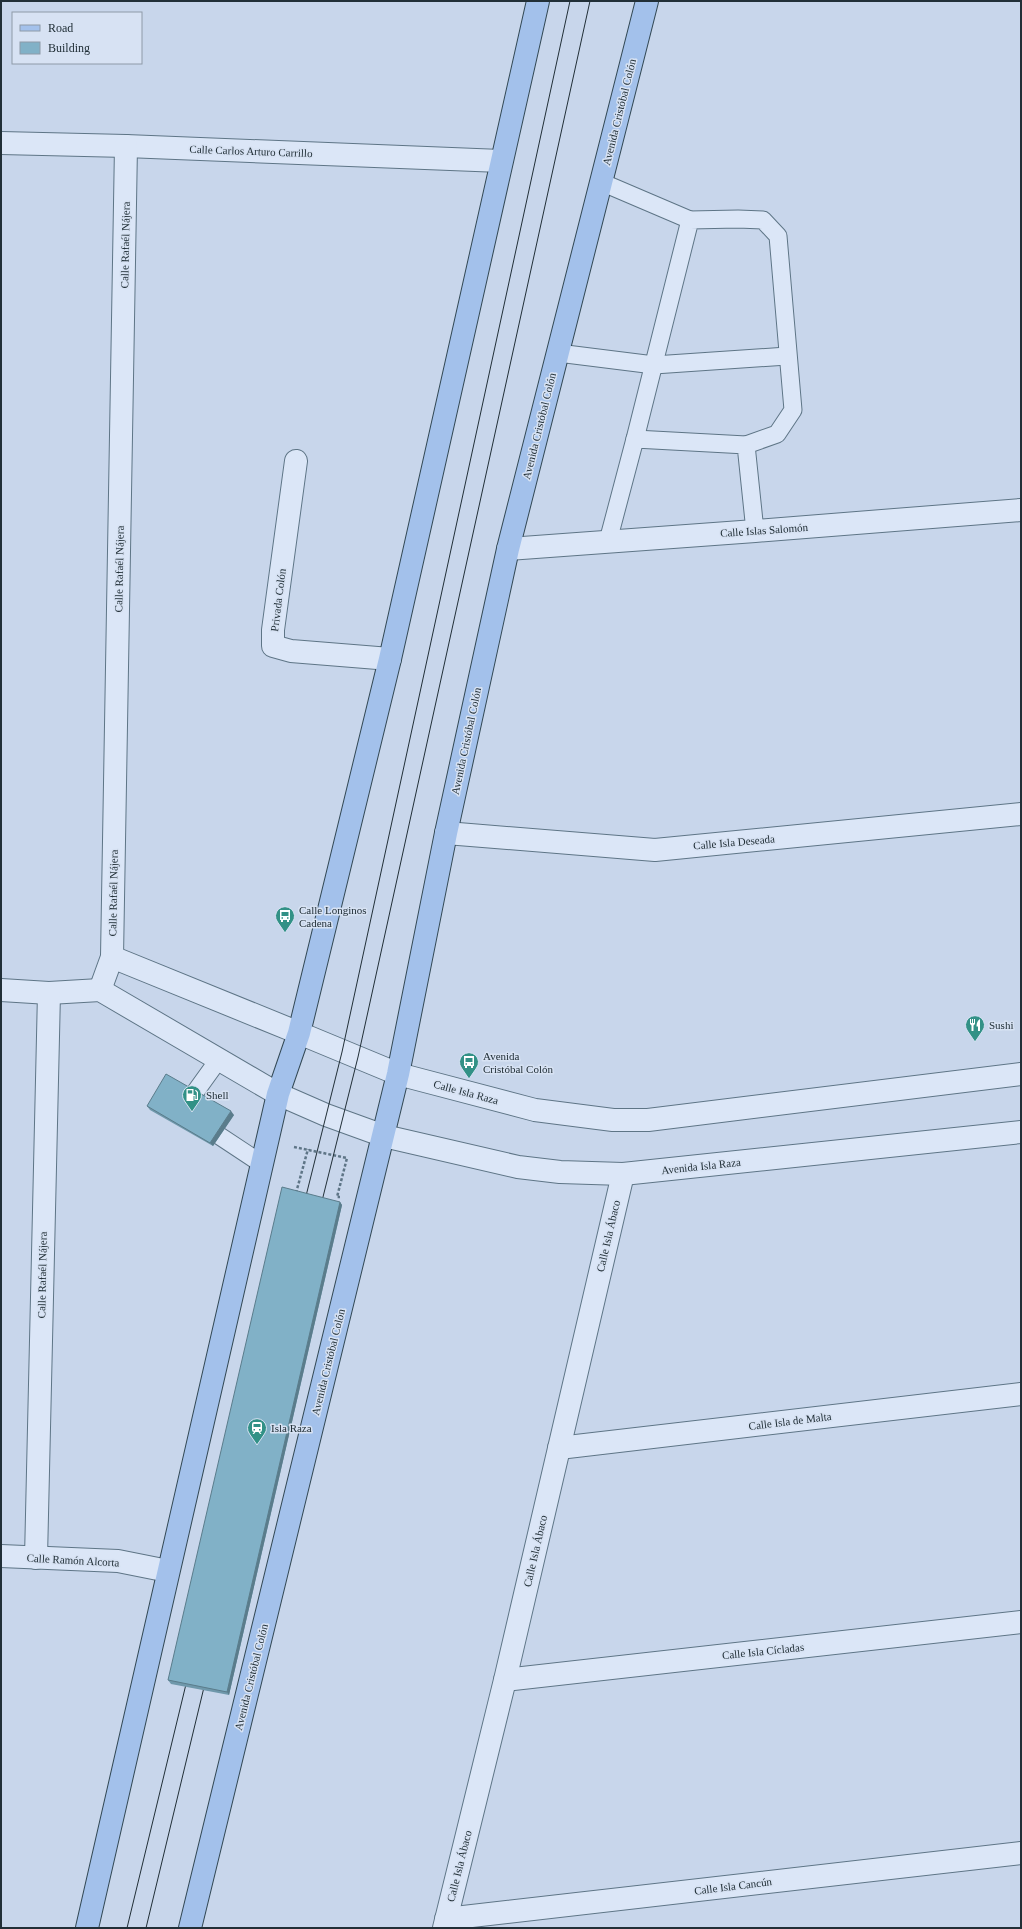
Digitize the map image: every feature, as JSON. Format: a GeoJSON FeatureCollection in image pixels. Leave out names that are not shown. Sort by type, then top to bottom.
{"type":"FeatureCollection","features":[{"type":"Feature","properties":{"kind":"main road"},"geometry":{"type":"LineString","coordinates":[[87,1928],[266,1142],[278,1094],[299,1033],[390,659],[538,1]]}},
{"type":"Feature","properties":{"kind":"main road","name":"Avenida Cristóbal Colón"},"geometry":{"type":"LineString","coordinates":[[190,1928],[384,1136],[398,1074],[446,833],[508,549],[647,1]]}},
{"type":"Feature","properties":{"kind":"street","name":"Calle Carlos Arturo Carrillo"},"geometry":{"type":"LineString","coordinates":[[1,143],[126,146],[501,161]]}},
{"type":"Feature","properties":{"kind":"street","name":"Calle Rafaél Nájera"},"geometry":{"type":"LineString","coordinates":[[100,990],[112,957],[126,146]]}},
{"type":"Feature","properties":{"kind":"street","name":"Privada Colón"},"geometry":{"type":"LineString","coordinates":[[296,461],[273,630],[273,646],[291,651],[390,659]]}},
{"type":"Feature","properties":{"kind":"street","name":"Calle Islas Salomón"},"geometry":{"type":"LineString","coordinates":[[508,549],[1021,510]]}},
{"type":"Feature","properties":{"kind":"street","name":"Calle Isla Deseada"},"geometry":{"type":"LineString","coordinates":[[446,833],[655,850],[1021,814]]}},
{"type":"Feature","properties":{"kind":"street"},"geometry":{"type":"LineString","coordinates":[[112,957],[299,1033]]}},
{"type":"Feature","properties":{"kind":"street"},"geometry":{"type":"LineString","coordinates":[[1,990],[49,993],[100,990],[278,1094]]}},
{"type":"Feature","properties":{"kind":"street","name":"Calle Rafaél Nájera"},"geometry":{"type":"LineString","coordinates":[[36,1558],[49,993]]}},
{"type":"Feature","properties":{"kind":"street","name":"Calle Isla Raza"},"geometry":{"type":"LineString","coordinates":[[299,1033],[398,1074],[535,1110],[613,1120],[648,1120],[1021,1074]]}},
{"type":"Feature","properties":{"kind":"street","name":"Avenida Isla Raza"},"geometry":{"type":"LineString","coordinates":[[278,1094],[326,1115],[384,1136],[518,1167],[560,1172],[623,1174],[1021,1132]]}},
{"type":"Feature","properties":{"kind":"street","name":"Calle Isla Ábaco"},"geometry":{"type":"LineString","coordinates":[[445,1924],[505,1680],[623,1174]]}},
{"type":"Feature","properties":{"kind":"street","name":"Calle Isla de Malta"},"geometry":{"type":"LineString","coordinates":[[560,1448],[1021,1394]]}},
{"type":"Feature","properties":{"kind":"street","name":"Calle Ramón Alcorta"},"geometry":{"type":"LineString","coordinates":[[1,1556],[118,1561],[168,1571]]}},
{"type":"Feature","properties":{"kind":"street","name":"Calle Isla Cícladas"},"geometry":{"type":"LineString","coordinates":[[505,1680],[1021,1622]]}},
{"type":"Feature","properties":{"kind":"street","name":"Calle Isla Cancún"},"geometry":{"type":"LineString","coordinates":[[445,1924],[1021,1852]]}},
{"type":"Feature","properties":{"kind":"lane"},"geometry":{"type":"LineString","coordinates":[[601,182],[690,220],[763,220],[778,236],[792,410],[777,434],[746,445],[635,439]]}},
{"type":"Feature","properties":{"kind":"lane"},"geometry":{"type":"LineString","coordinates":[[608,541],[690,220]]}},
{"type":"Feature","properties":{"kind":"lane"},"geometry":{"type":"LineString","coordinates":[[558,353],[654,365],[788,356]]}},
{"type":"Feature","properties":{"kind":"lane"},"geometry":{"type":"LineString","coordinates":[[746,445],[755,531]]}},
{"type":"Feature","properties":{"kind":"lane"},"geometry":{"type":"LineString","coordinates":[[219,1059],[182,1110],[262,1164]]}},
{"type":"Feature","properties":{"kind":"path"},"geometry":{"type":"LineString","coordinates":[[266,1142],[308,1149],[347,1158],[335,1204]]}},
{"type":"Feature","properties":{"kind":"path"},"geometry":{"type":"LineString","coordinates":[[296,1194],[308,1149]]}},
{"type":"Feature","properties":{"kind":"path"},"geometry":{"type":"LineString","coordinates":[[337,1196],[366,1206]]}},
{"type":"Feature","properties":{"kind":"building","name":"Shell"},"geometry":{"type":"Polygon","coordinates":[[[166,1074],[231,1111],[210,1143],[147,1106],[166,1074]]]}},
{"type":"Feature","properties":{"kind":"building","name":"Isla Raza"},"geometry":{"type":"Polygon","coordinates":[[[282,1187],[340,1202],[227,1692],[168,1680],[282,1187]]]}},
{"type":"Feature","properties":{"kind":"tram line"},"geometry":{"type":"LineString","coordinates":[[304,1204],[342,1052],[570,1]]}},
{"type":"Feature","properties":{"kind":"tram line"},"geometry":{"type":"LineString","coordinates":[[320,1209],[358,1057],[590,1]]}},
{"type":"Feature","properties":{"kind":"tram line"},"geometry":{"type":"LineString","coordinates":[[127,1928],[188,1676]]}},
{"type":"Feature","properties":{"kind":"tram line"},"geometry":{"type":"LineString","coordinates":[[146,1928],[206,1679]]}},
{"type":"Feature","properties":{"kind":"place","name":"Calle Longinos Cadena"},"geometry":{"type":"Point","coordinates":[285,933]}},
{"type":"Feature","properties":{"kind":"place","name":"Sushi"},"geometry":{"type":"Point","coordinates":[975,1042]}},
{"type":"Feature","properties":{"kind":"place","name":"Avenida Cristóbal Colón"},"geometry":{"type":"Point","coordinates":[469,1079]}},
{"type":"Feature","properties":{"kind":"place","name":"Shell"},"geometry":{"type":"Point","coordinates":[192,1112]}},
{"type":"Feature","properties":{"kind":"place","name":"Isla Raza"},"geometry":{"type":"Point","coordinates":[257,1445]}}]}
